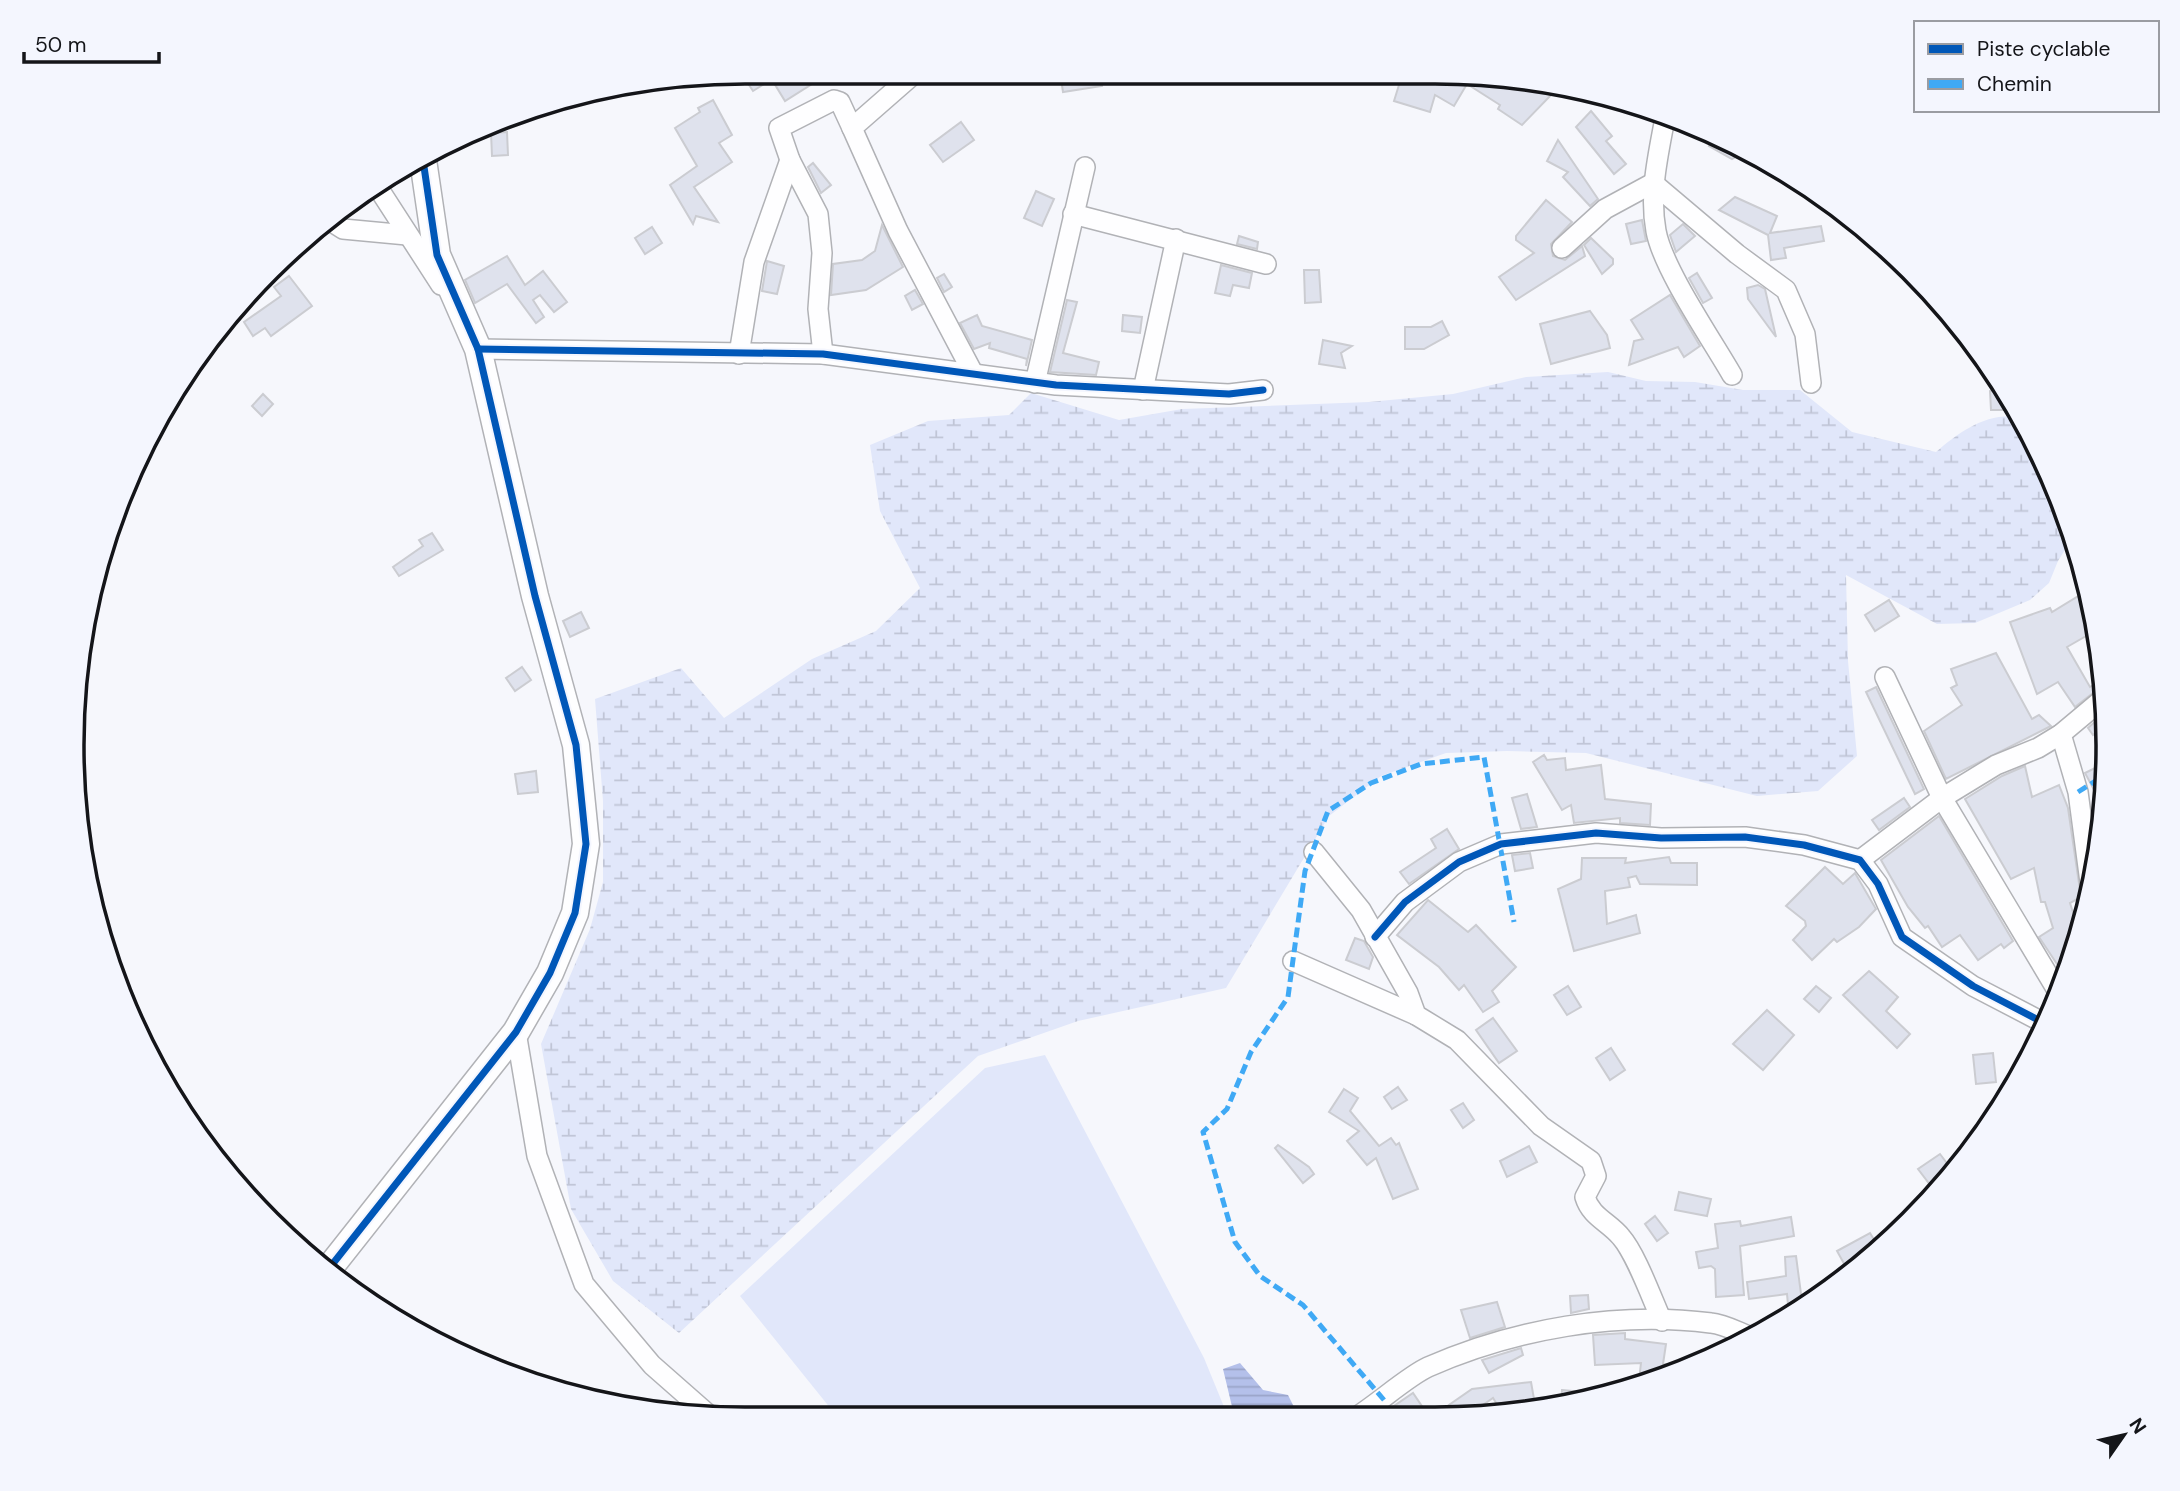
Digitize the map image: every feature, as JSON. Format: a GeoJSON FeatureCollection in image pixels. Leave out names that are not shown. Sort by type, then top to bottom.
{"type":"FeatureCollection","features":[{"type":"Feature","properties":{"kind":"street"},"geometry":{"type":"LineString","coordinates":[[852,128],[902,84]]}},
{"type":"Feature","properties":{"kind":"street"},"geometry":{"type":"LineString","coordinates":[[823,354],[818,309],[822,253],[818,214],[778,134],[782,124],[834,100],[840,102],[898,231],[973,373]]}},
{"type":"Feature","properties":{"kind":"street"},"geometry":{"type":"LineString","coordinates":[[1664,125],[1653,183],[1656,233],[1679,283],[1732,375]]}},
{"type":"Feature","properties":{"kind":"street"},"geometry":{"type":"LineString","coordinates":[[739,354],[754,262],[790,160]]}},
{"type":"Feature","properties":{"kind":"street"},"geometry":{"type":"LineString","coordinates":[[1035,383],[1085,167]]}},
{"type":"Feature","properties":{"kind":"street"},"geometry":{"type":"LineString","coordinates":[[334,1263],[516,1032],[550,973],[575,913],[586,844],[576,745],[535,596],[473,338],[438,255],[424,168]]}},
{"type":"Feature","properties":{"kind":"street"},"geometry":{"type":"LineString","coordinates":[[1562,248],[1605,209],[1653,183]]}},
{"type":"Feature","properties":{"kind":"street"},"geometry":{"type":"LineString","coordinates":[[1653,183],[1737,254],[1786,290],[1805,334],[1811,383]]}},
{"type":"Feature","properties":{"kind":"street"},"geometry":{"type":"LineString","coordinates":[[381,193],[473,338]]}},
{"type":"Feature","properties":{"kind":"street"},"geometry":{"type":"LineString","coordinates":[[1073,214],[1266,264]]}},
{"type":"Feature","properties":{"kind":"street"},"geometry":{"type":"LineString","coordinates":[[337,225],[343,229],[407,235]]}},
{"type":"Feature","properties":{"kind":"street"},"geometry":{"type":"LineString","coordinates":[[1143,390],[1176,239]]}},
{"type":"Feature","properties":{"kind":"street"},"geometry":{"type":"LineString","coordinates":[[473,338],[739,354],[823,354],[1035,383],[1229,394],[1263,390]]}},
{"type":"Feature","properties":{"kind":"street"},"geometry":{"type":"LineString","coordinates":[[1885,677],[1942,799],[2052,982]]}},
{"type":"Feature","properties":{"kind":"street"},"geometry":{"type":"LineString","coordinates":[[1860,860],[1942,799],[1996,765],[2038,748],[2061,734],[2095,705]]}},
{"type":"Feature","properties":{"kind":"street"},"geometry":{"type":"LineString","coordinates":[[2061,734],[2078,792],[2086,855]]}},
{"type":"Feature","properties":{"kind":"street"},"geometry":{"type":"LineString","coordinates":[[1376,937],[1413,896],[1459,862],[1501,844],[1596,833],[1661,838],[1745,837],[1804,845],[1860,860],[1878,884],[1902,937],[1973,986],[2037,1019]]}},
{"type":"Feature","properties":{"kind":"street"},"geometry":{"type":"LineString","coordinates":[[1314,852],[1362,909],[1408,993],[1416,1015]]}},
{"type":"Feature","properties":{"kind":"street"},"geometry":{"type":"LineString","coordinates":[[1293,961],[1416,1015],[1458,1040],[1541,1126],[1591,1161],[1596,1175],[1585,1197],[1588,1205],[1622,1237],[1662,1321]]}},
{"type":"Feature","properties":{"kind":"street"},"geometry":{"type":"LineString","coordinates":[[516,1032],[537,1156],[584,1284],[652,1365],[698,1406]]}},
{"type":"Feature","properties":{"kind":"street"},"geometry":{"type":"LineString","coordinates":[[1370,1407],[1425,1368],[1532,1332],[1587,1323],[1662,1321],[1713,1323],[1740,1332]]}},
{"type":"Feature","properties":{"kind":"green space"},"geometry":{"type":"Polygon","coordinates":[[[1608,372],[1646,381],[1695,382],[1743,390],[1800,390],[1852,432],[1936,452],[1974,425],[2008,416],[2046,492],[2066,549],[2049,583],[2030,600],[1975,623],[1937,624],[1846,575],[1848,661],[1857,756],[1818,791],[1757,796],[1586,753],[1446,753],[1381,776],[1329,816],[1226,988],[1078,1021],[978,1056],[679,1333],[613,1281],[571,1209],[541,1044],[590,929],[603,882],[603,801],[595,699],[681,668],[724,718],[812,659],[876,631],[920,588],[880,511],[870,445],[928,421],[1009,415],[1031,393],[1119,420],[1182,409],[1369,402],[1453,394],[1526,377],[1608,372]]]}},
{"type":"Feature","properties":{"kind":"green space"},"geometry":{"type":"Polygon","coordinates":[[[1045,1055],[1204,1358],[1224,1407],[829,1407],[740,1296],[985,1068],[1045,1055]]]}},
{"type":"Feature","properties":{"kind":"water"},"geometry":{"type":"Polygon","coordinates":[[[1240,1363],[1263,1390],[1288,1395],[1294,1407],[1232,1407],[1223,1369],[1240,1363]]]}},
{"type":"Feature","properties":{"kind":"building"},"geometry":{"type":"Polygon","coordinates":[[[748,84],[764,84],[753,91],[748,84]]]}},
{"type":"Feature","properties":{"kind":"building"},"geometry":{"type":"Polygon","coordinates":[[[775,84],[812,84],[785,101],[775,84]]]}},
{"type":"Feature","properties":{"kind":"building"},"geometry":{"type":"Polygon","coordinates":[[[1062,84],[1102,84],[1102,86],[1063,92],[1062,84]]]}},
{"type":"Feature","properties":{"kind":"building"},"geometry":{"type":"Polygon","coordinates":[[[1399,84],[1467,85],[1454,106],[1435,95],[1430,112],[1394,101],[1399,84]]]}},
{"type":"Feature","properties":{"kind":"building"},"geometry":{"type":"Polygon","coordinates":[[[1468,85],[1551,95],[1522,125],[1498,109],[1500,105],[1468,85]]]}},
{"type":"Feature","properties":{"kind":"building"},"geometry":{"type":"Polygon","coordinates":[[[713,100],[732,135],[719,143],[732,162],[694,187],[718,222],[696,216],[693,224],[670,185],[697,166],[675,128],[700,112],[698,108],[713,100]]]}},
{"type":"Feature","properties":{"kind":"building"},"geometry":{"type":"Polygon","coordinates":[[[1591,111],[1612,136],[1606,141],[1626,164],[1614,174],[1576,127],[1591,111]]]}},
{"type":"Feature","properties":{"kind":"building"},"geometry":{"type":"Polygon","coordinates":[[[961,122],[974,140],[943,162],[930,145],[961,122]]]}},
{"type":"Feature","properties":{"kind":"building"},"geometry":{"type":"Polygon","coordinates":[[[507,132],[508,155],[492,156],[491,134],[507,132]]]}},
{"type":"Feature","properties":{"kind":"building"},"geometry":{"type":"Polygon","coordinates":[[[1558,140],[1598,199],[1590,206],[1563,177],[1568,172],[1547,161],[1558,140]]]}},
{"type":"Feature","properties":{"kind":"building"},"geometry":{"type":"Polygon","coordinates":[[[1710,144],[1736,157],[1732,159],[1710,144]]]}},
{"type":"Feature","properties":{"kind":"building"},"geometry":{"type":"Polygon","coordinates":[[[813,163],[831,185],[821,193],[808,167],[813,163]]]}},
{"type":"Feature","properties":{"kind":"building"},"geometry":{"type":"Polygon","coordinates":[[[1036,191],[1054,199],[1042,226],[1024,218],[1036,191]]]}},
{"type":"Feature","properties":{"kind":"building"},"geometry":{"type":"Polygon","coordinates":[[[1735,197],[1777,216],[1770,233],[1821,226],[1824,241],[1784,248],[1786,258],[1771,260],[1768,235],[1719,210],[1735,197]]]}},
{"type":"Feature","properties":{"kind":"building"},"geometry":{"type":"Polygon","coordinates":[[[1546,200],[1572,222],[1551,244],[1553,256],[1565,260],[1582,246],[1585,256],[1516,300],[1499,277],[1534,253],[1516,240],[1516,236],[1546,200]]]}},
{"type":"Feature","properties":{"kind":"building"},"geometry":{"type":"Polygon","coordinates":[[[1642,220],[1646,241],[1631,244],[1626,224],[1642,220]]]}},
{"type":"Feature","properties":{"kind":"building"},"geometry":{"type":"Polygon","coordinates":[[[1683,224],[1695,236],[1676,252],[1670,235],[1683,224]]]}},
{"type":"Feature","properties":{"kind":"building"},"geometry":{"type":"Polygon","coordinates":[[[882,225],[903,267],[866,290],[831,295],[833,264],[862,260],[875,251],[882,225]]]}},
{"type":"Feature","properties":{"kind":"building"},"geometry":{"type":"Polygon","coordinates":[[[652,227],[662,243],[645,254],[635,238],[652,227]]]}},
{"type":"Feature","properties":{"kind":"building"},"geometry":{"type":"Polygon","coordinates":[[[1239,236],[1258,242],[1257,249],[1237,244],[1239,236]]]}},
{"type":"Feature","properties":{"kind":"building"},"geometry":{"type":"Polygon","coordinates":[[[1591,238],[1613,259],[1613,264],[1602,274],[1584,245],[1591,238]]]}},
{"type":"Feature","properties":{"kind":"building"},"geometry":{"type":"Polygon","coordinates":[[[507,256],[525,285],[543,271],[567,302],[554,312],[540,295],[533,300],[544,317],[536,323],[507,284],[475,303],[465,280],[507,256]]]}},
{"type":"Feature","properties":{"kind":"building"},"geometry":{"type":"Polygon","coordinates":[[[767,261],[784,266],[777,294],[762,291],[767,261]]]}},
{"type":"Feature","properties":{"kind":"building"},"geometry":{"type":"Polygon","coordinates":[[[1221,265],[1252,273],[1249,288],[1233,285],[1230,296],[1215,293],[1221,265]]]}},
{"type":"Feature","properties":{"kind":"building"},"geometry":{"type":"Polygon","coordinates":[[[1304,270],[1319,270],[1321,302],[1305,303],[1304,270]]]}},
{"type":"Feature","properties":{"kind":"building"},"geometry":{"type":"Polygon","coordinates":[[[1697,273],[1712,298],[1703,303],[1689,278],[1697,273]]]}},
{"type":"Feature","properties":{"kind":"building"},"geometry":{"type":"Polygon","coordinates":[[[944,274],[952,287],[944,292],[937,278],[944,274]]]}},
{"type":"Feature","properties":{"kind":"building"},"geometry":{"type":"Polygon","coordinates":[[[289,276],[312,306],[271,336],[265,328],[253,336],[244,322],[281,296],[274,287],[289,276]]]}},
{"type":"Feature","properties":{"kind":"building"},"geometry":{"type":"Polygon","coordinates":[[[1758,285],[1765,289],[1776,337],[1748,299],[1747,288],[1758,285]]]}},
{"type":"Feature","properties":{"kind":"building"},"geometry":{"type":"Polygon","coordinates":[[[915,290],[923,304],[912,310],[905,296],[915,290]]]}},
{"type":"Feature","properties":{"kind":"building"},"geometry":{"type":"Polygon","coordinates":[[[1670,295],[1700,346],[1684,357],[1678,347],[1629,365],[1634,341],[1643,339],[1631,320],[1670,295]]]}},
{"type":"Feature","properties":{"kind":"building"},"geometry":{"type":"Polygon","coordinates":[[[1067,300],[1077,302],[1063,353],[1099,362],[1096,375],[1050,372],[1067,300]]]}},
{"type":"Feature","properties":{"kind":"building"},"geometry":{"type":"Polygon","coordinates":[[[1590,311],[1607,335],[1610,348],[1551,364],[1540,324],[1590,311]]]}},
{"type":"Feature","properties":{"kind":"building"},"geometry":{"type":"Polygon","coordinates":[[[977,315],[982,326],[1032,340],[1026,366],[1027,359],[989,348],[990,343],[974,349],[960,323],[977,315]]]}},
{"type":"Feature","properties":{"kind":"building"},"geometry":{"type":"Polygon","coordinates":[[[1123,315],[1142,317],[1140,333],[1122,331],[1123,315]]]}},
{"type":"Feature","properties":{"kind":"building"},"geometry":{"type":"Polygon","coordinates":[[[1442,321],[1449,335],[1424,349],[1405,349],[1405,327],[1431,327],[1442,321]]]}},
{"type":"Feature","properties":{"kind":"building"},"geometry":{"type":"Polygon","coordinates":[[[1323,340],[1352,346],[1341,353],[1345,368],[1319,364],[1323,340]]]}},
{"type":"Feature","properties":{"kind":"building"},"geometry":{"type":"Polygon","coordinates":[[[1990,391],[1993,391],[2004,410],[1991,410],[1990,391]]]}},
{"type":"Feature","properties":{"kind":"building"},"geometry":{"type":"Polygon","coordinates":[[[263,394],[273,404],[262,416],[252,406],[263,394]]]}},
{"type":"Feature","properties":{"kind":"building"},"geometry":{"type":"Polygon","coordinates":[[[432,533],[443,550],[399,576],[393,567],[423,546],[419,540],[432,533]]]}},
{"type":"Feature","properties":{"kind":"building"},"geometry":{"type":"Polygon","coordinates":[[[2078,596],[2086,636],[2067,647],[2090,687],[2093,685],[2094,692],[2075,707],[2058,682],[2037,694],[2010,622],[2050,608],[2052,612],[2078,596]]]}},
{"type":"Feature","properties":{"kind":"building"},"geometry":{"type":"Polygon","coordinates":[[[1889,600],[1899,616],[1875,631],[1865,615],[1889,600]]]}},
{"type":"Feature","properties":{"kind":"building"},"geometry":{"type":"Polygon","coordinates":[[[581,612],[589,628],[570,637],[563,621],[581,612]]]}},
{"type":"Feature","properties":{"kind":"building"},"geometry":{"type":"Polygon","coordinates":[[[1996,653],[2032,719],[2039,715],[2051,726],[1946,779],[1924,731],[1962,705],[1951,688],[1957,685],[1951,669],[1996,653]]]}},
{"type":"Feature","properties":{"kind":"building"},"geometry":{"type":"Polygon","coordinates":[[[522,667],[531,680],[515,691],[506,678],[522,667]]]}},
{"type":"Feature","properties":{"kind":"building"},"geometry":{"type":"Polygon","coordinates":[[[1876,687],[1924,789],[1915,794],[1866,692],[1876,687]]]}},
{"type":"Feature","properties":{"kind":"building"},"geometry":{"type":"Polygon","coordinates":[[[2095,721],[2096,733],[2093,735],[2088,728],[2095,721]]]}},
{"type":"Feature","properties":{"kind":"building"},"geometry":{"type":"Polygon","coordinates":[[[1544,755],[1547,760],[1565,758],[1566,770],[1601,765],[1605,799],[1651,804],[1650,825],[1620,823],[1620,818],[1574,823],[1571,805],[1562,810],[1533,762],[1544,755]]]}},
{"type":"Feature","properties":{"kind":"building"},"geometry":{"type":"Polygon","coordinates":[[[2025,766],[2032,797],[2059,785],[2068,808],[2080,889],[2077,899],[2070,903],[2074,914],[2058,966],[2039,937],[2053,928],[2045,902],[2041,902],[2034,868],[2011,879],[1965,799],[2002,776],[2025,766]]]}},
{"type":"Feature","properties":{"kind":"building"},"geometry":{"type":"Polygon","coordinates":[[[2095,768],[2095,791],[2085,773],[2095,768]]]}},
{"type":"Feature","properties":{"kind":"building"},"geometry":{"type":"Polygon","coordinates":[[[536,771],[538,792],[518,794],[515,774],[536,771]]]}},
{"type":"Feature","properties":{"kind":"building"},"geometry":{"type":"Polygon","coordinates":[[[1527,794],[1537,827],[1521,829],[1512,798],[1527,794]]]}},
{"type":"Feature","properties":{"kind":"building"},"geometry":{"type":"Polygon","coordinates":[[[1904,798],[1910,807],[1879,830],[1872,820],[1904,798]]]}},
{"type":"Feature","properties":{"kind":"building"},"geometry":{"type":"Polygon","coordinates":[[[1939,816],[2013,941],[2004,948],[2001,944],[1978,960],[1960,935],[1942,947],[1928,926],[1925,928],[1908,907],[1881,860],[1939,816]]]}},
{"type":"Feature","properties":{"kind":"building"},"geometry":{"type":"Polygon","coordinates":[[[1447,829],[1459,849],[1409,884],[1400,872],[1436,848],[1431,839],[1447,829]]]}},
{"type":"Feature","properties":{"kind":"building"},"geometry":{"type":"Polygon","coordinates":[[[1530,853],[1533,868],[1515,871],[1512,855],[1530,853]]]}},
{"type":"Feature","properties":{"kind":"building"},"geometry":{"type":"Polygon","coordinates":[[[1669,857],[1671,863],[1697,863],[1697,885],[1640,884],[1636,876],[1628,878],[1630,887],[1605,891],[1607,924],[1636,915],[1640,933],[1574,951],[1558,889],[1581,879],[1582,858],[1626,858],[1625,863],[1669,857]]]}},
{"type":"Feature","properties":{"kind":"building"},"geometry":{"type":"Polygon","coordinates":[[[1825,867],[1843,884],[1855,873],[1876,909],[1859,927],[1837,942],[1834,939],[1812,960],[1793,940],[1806,926],[1805,921],[1786,906],[1825,867]]]}},
{"type":"Feature","properties":{"kind":"building"},"geometry":{"type":"Polygon","coordinates":[[[1428,900],[1468,932],[1476,925],[1516,967],[1492,991],[1499,1002],[1483,1012],[1464,985],[1459,990],[1439,967],[1397,935],[1428,900]]]}},
{"type":"Feature","properties":{"kind":"building"},"geometry":{"type":"Polygon","coordinates":[[[1355,938],[1364,941],[1373,957],[1369,969],[1346,960],[1355,938]]]}},
{"type":"Feature","properties":{"kind":"building"},"geometry":{"type":"Polygon","coordinates":[[[1869,971],[1898,997],[1886,1011],[1910,1034],[1897,1048],[1843,995],[1869,971]]]}},
{"type":"Feature","properties":{"kind":"building"},"geometry":{"type":"Polygon","coordinates":[[[1568,986],[1581,1007],[1567,1015],[1554,995],[1568,986]]]}},
{"type":"Feature","properties":{"kind":"building"},"geometry":{"type":"Polygon","coordinates":[[[1816,986],[1831,998],[1819,1012],[1804,999],[1816,986]]]}},
{"type":"Feature","properties":{"kind":"building"},"geometry":{"type":"Polygon","coordinates":[[[1767,1010],[1794,1035],[1763,1070],[1733,1044],[1767,1010]]]}},
{"type":"Feature","properties":{"kind":"building"},"geometry":{"type":"Polygon","coordinates":[[[1493,1018],[1517,1051],[1499,1063],[1476,1030],[1493,1018]]]}},
{"type":"Feature","properties":{"kind":"building"},"geometry":{"type":"Polygon","coordinates":[[[1611,1048],[1625,1070],[1610,1080],[1596,1058],[1611,1048]]]}},
{"type":"Feature","properties":{"kind":"building"},"geometry":{"type":"Polygon","coordinates":[[[1993,1053],[1996,1082],[1976,1084],[1973,1055],[1993,1053]]]}},
{"type":"Feature","properties":{"kind":"building"},"geometry":{"type":"Polygon","coordinates":[[[1398,1087],[1407,1100],[1392,1109],[1384,1097],[1398,1087]]]}},
{"type":"Feature","properties":{"kind":"building"},"geometry":{"type":"Polygon","coordinates":[[[1344,1089],[1358,1098],[1350,1111],[1379,1146],[1391,1138],[1396,1145],[1399,1143],[1418,1189],[1393,1199],[1376,1158],[1367,1165],[1347,1141],[1359,1131],[1329,1112],[1344,1089]]]}},
{"type":"Feature","properties":{"kind":"building"},"geometry":{"type":"Polygon","coordinates":[[[1463,1103],[1474,1120],[1463,1128],[1451,1110],[1463,1103]]]}},
{"type":"Feature","properties":{"kind":"building"},"geometry":{"type":"Polygon","coordinates":[[[1278,1145],[1309,1167],[1314,1174],[1303,1183],[1275,1148],[1278,1145]]]}},
{"type":"Feature","properties":{"kind":"building"},"geometry":{"type":"Polygon","coordinates":[[[1529,1146],[1537,1162],[1507,1177],[1500,1161],[1529,1146]]]}},
{"type":"Feature","properties":{"kind":"building"},"geometry":{"type":"Polygon","coordinates":[[[1940,1154],[1947,1163],[1930,1184],[1918,1169],[1940,1154]]]}},
{"type":"Feature","properties":{"kind":"building"},"geometry":{"type":"Polygon","coordinates":[[[1679,1192],[1711,1199],[1707,1216],[1675,1210],[1679,1192]]]}},
{"type":"Feature","properties":{"kind":"building"},"geometry":{"type":"Polygon","coordinates":[[[1655,1216],[1668,1233],[1657,1241],[1645,1224],[1655,1216]]]}},
{"type":"Feature","properties":{"kind":"building"},"geometry":{"type":"Polygon","coordinates":[[[1791,1217],[1794,1236],[1740,1246],[1744,1295],[1716,1297],[1715,1269],[1711,1266],[1699,1268],[1696,1252],[1718,1248],[1715,1224],[1740,1221],[1741,1226],[1791,1217]]]}},
{"type":"Feature","properties":{"kind":"building"},"geometry":{"type":"Polygon","coordinates":[[[1870,1233],[1874,1240],[1844,1264],[1837,1251],[1870,1233]]]}},
{"type":"Feature","properties":{"kind":"building"},"geometry":{"type":"Polygon","coordinates":[[[1796,1256],[1801,1296],[1788,1304],[1787,1294],[1749,1299],[1747,1282],[1786,1276],[1785,1257],[1796,1256]]]}},
{"type":"Feature","properties":{"kind":"building"},"geometry":{"type":"Polygon","coordinates":[[[1588,1295],[1589,1309],[1571,1313],[1570,1296],[1588,1295]]]}},
{"type":"Feature","properties":{"kind":"building"},"geometry":{"type":"Polygon","coordinates":[[[1497,1302],[1505,1327],[1470,1338],[1461,1310],[1497,1302]]]}},
{"type":"Feature","properties":{"kind":"building"},"geometry":{"type":"Polygon","coordinates":[[[1625,1333],[1625,1339],[1666,1344],[1663,1364],[1667,1365],[1640,1374],[1641,1363],[1595,1365],[1593,1335],[1625,1333]]]}},
{"type":"Feature","properties":{"kind":"building"},"geometry":{"type":"Polygon","coordinates":[[[1521,1348],[1523,1355],[1489,1373],[1482,1360],[1521,1348]]]}},
{"type":"Feature","properties":{"kind":"building"},"geometry":{"type":"Polygon","coordinates":[[[1531,1382],[1534,1399],[1497,1404],[1493,1398],[1482,1406],[1446,1407],[1472,1389],[1531,1382]]]}},
{"type":"Feature","properties":{"kind":"building"},"geometry":{"type":"Polygon","coordinates":[[[1413,1393],[1423,1407],[1393,1407],[1413,1393]]]}},
{"type":"Feature","properties":{"kind":"marked path"},"geometry":{"type":"LineString","coordinates":[[1384,1400],[1303,1305],[1260,1276],[1235,1242],[1203,1132],[1227,1109],[1251,1052],[1288,997],[1305,871],[1328,811],[1371,783],[1421,764],[1484,757],[1514,922]]}},
{"type":"Feature","properties":{"kind":"marked path"},"geometry":{"type":"LineString","coordinates":[[2078,792],[2095,781]]}},
{"type":"Feature","properties":{"kind":"cycle path"},"geometry":{"type":"LineString","coordinates":[[334,1263],[516,1032],[550,973],[575,913],[586,844],[576,745],[535,596],[478,349],[437,255],[424,168]]}},
{"type":"Feature","properties":{"kind":"cycle path"},"geometry":{"type":"LineString","coordinates":[[478,349],[823,354],[1056,385],[1229,394],[1263,390]]}},
{"type":"Feature","properties":{"kind":"cycle path"},"geometry":{"type":"LineString","coordinates":[[1375,937],[1405,902],[1459,862],[1501,844],[1596,833],[1661,838],[1745,837],[1804,845],[1860,860],[1878,884],[1902,937],[1973,986],[2037,1019]]}}]}
